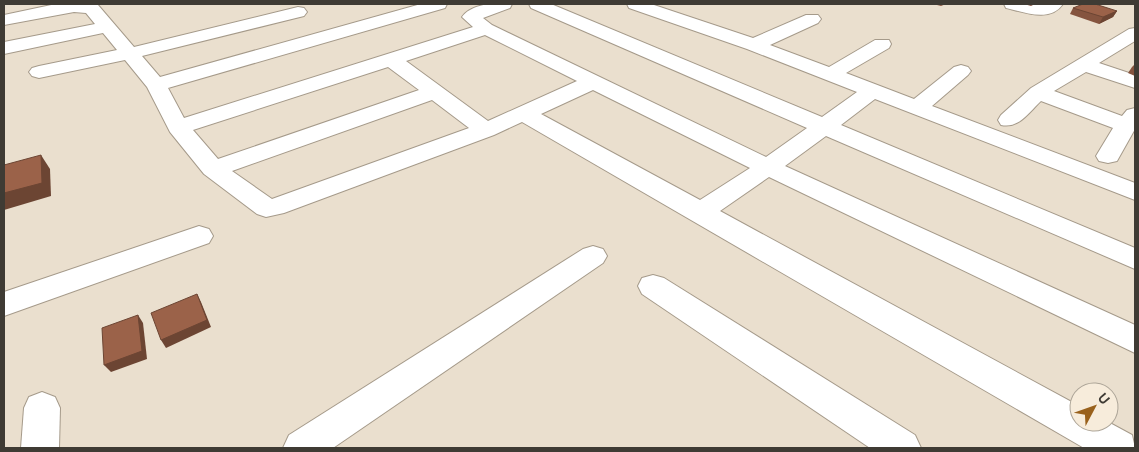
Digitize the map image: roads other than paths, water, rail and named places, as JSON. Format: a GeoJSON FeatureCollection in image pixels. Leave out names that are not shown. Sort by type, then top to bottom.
{"type":"FeatureCollection","features":[{"type":"Feature","properties":{"kind":"street"},"geometry":{"type":"LineString","coordinates":[[156,85],[441,4],[593,82],[768,167],[1135,340]]}},
{"type":"Feature","properties":{"kind":"street"},"geometry":{"type":"LineString","coordinates":[[178,127],[392,60],[479,23],[504,4]]}},
{"type":"Feature","properties":{"kind":"street"},"geometry":{"type":"LineString","coordinates":[[537,4],[1135,259]]}},
{"type":"Feature","properties":{"kind":"street"},"geometry":{"type":"LineString","coordinates":[[635,4],[754,45],[1135,192]]}},
{"type":"Feature","properties":{"kind":"street"},"geometry":{"type":"LineString","coordinates":[[1012,4],[1040,11],[1055,4]]}},
{"type":"Feature","properties":{"kind":"street"},"geometry":{"type":"LineString","coordinates":[[4,20],[63,6],[89,7],[127,54],[156,85],[178,127],[213,169],[262,206],[271,208],[486,130],[593,82]]}},
{"type":"Feature","properties":{"kind":"street"},"geometry":{"type":"LineString","coordinates":[[39,72],[127,54],[298,12]]}},
{"type":"Feature","properties":{"kind":"street"},"geometry":{"type":"LineString","coordinates":[[754,45],[812,19]]}},
{"type":"Feature","properties":{"kind":"street"},"geometry":{"type":"LineString","coordinates":[[4,48],[106,27]]}},
{"type":"Feature","properties":{"kind":"street"},"geometry":{"type":"LineString","coordinates":[[1008,120],[1038,92],[1083,64],[1133,37]]}},
{"type":"Feature","properties":{"kind":"street"},"geometry":{"type":"LineString","coordinates":[[831,74],[882,44]]}},
{"type":"Feature","properties":{"kind":"street"},"geometry":{"type":"LineString","coordinates":[[392,60],[486,130]]}},
{"type":"Feature","properties":{"kind":"street"},"geometry":{"type":"LineString","coordinates":[[1083,64],[1135,82]]}},
{"type":"Feature","properties":{"kind":"street"},"geometry":{"type":"LineString","coordinates":[[916,108],[961,71]]}},
{"type":"Feature","properties":{"kind":"street"},"geometry":{"type":"LineString","coordinates":[[700,212],[768,167],[873,91]]}},
{"type":"Feature","properties":{"kind":"street"},"geometry":{"type":"LineString","coordinates":[[213,169],[434,92]]}},
{"type":"Feature","properties":{"kind":"street"},"geometry":{"type":"LineString","coordinates":[[1038,92],[1130,120],[1108,156]]}},
{"type":"Feature","properties":{"kind":"street"},"geometry":{"type":"LineString","coordinates":[[523,113],[1119,448]]}},
{"type":"Feature","properties":{"kind":"street"},"geometry":{"type":"LineString","coordinates":[[4,304],[199,236]]}},
{"type":"Feature","properties":{"kind":"street"},"geometry":{"type":"LineString","coordinates":[[302,448],[593,256]]}},
{"type":"Feature","properties":{"kind":"street"},"geometry":{"type":"LineString","coordinates":[[653,286],[902,448]]}},
{"type":"Feature","properties":{"kind":"street"},"geometry":{"type":"LineString","coordinates":[[40,448],[42,408]]}}]}
